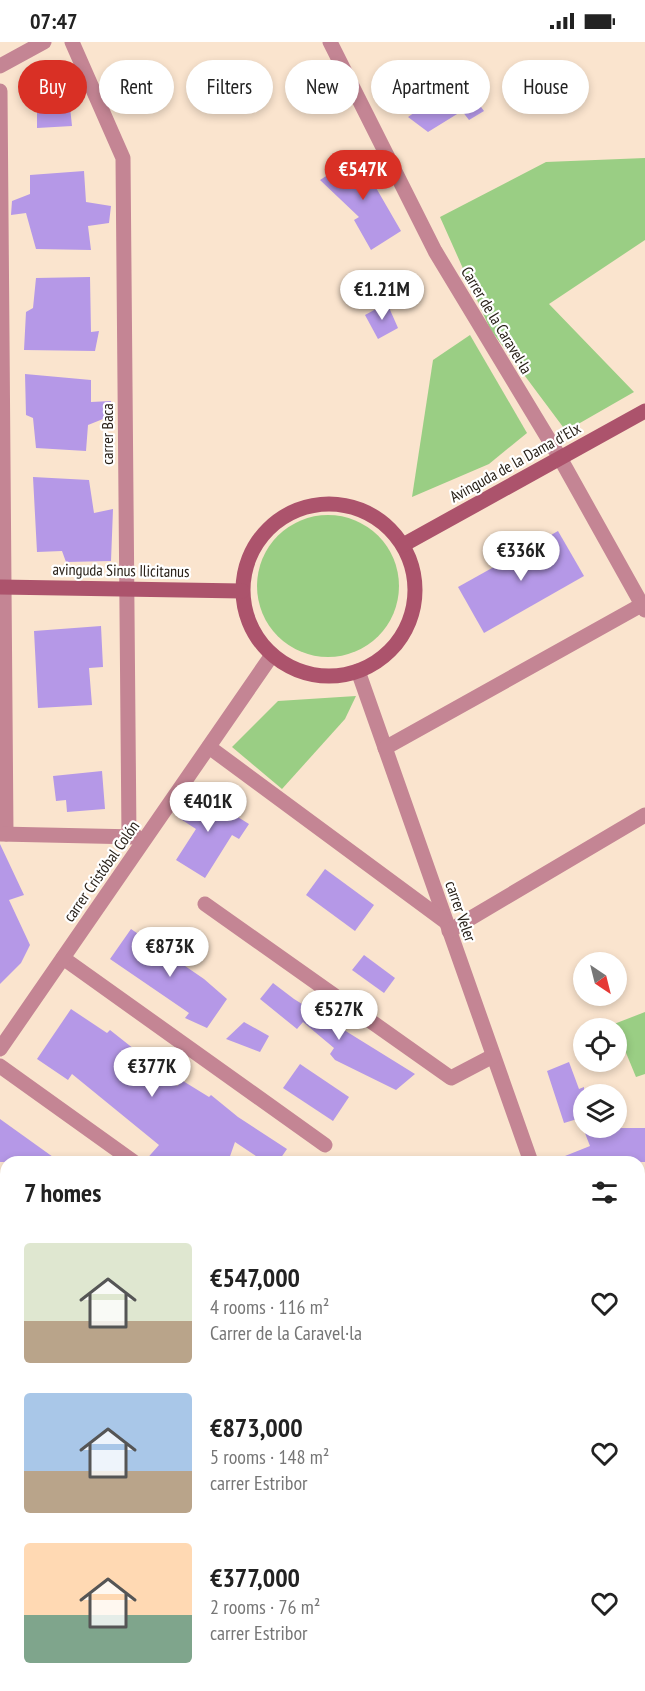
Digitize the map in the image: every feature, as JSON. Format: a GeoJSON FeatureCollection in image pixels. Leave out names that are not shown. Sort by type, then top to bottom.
{"type":"FeatureCollection","features":[{"type":"Feature","properties":{"kind":"street"},"geometry":{"type":"LineString","coordinates":[[0,66],[44,42]]}},
{"type":"Feature","properties":{"kind":"street","name":"carrer Baca"},"geometry":{"type":"LineString","coordinates":[[72,42],[123,158],[129,837]]}},
{"type":"Feature","properties":{"kind":"street","name":"Carrer de la Caravel·la"},"geometry":{"type":"LineString","coordinates":[[330,42],[435,251],[560,458],[644,606]]}},
{"type":"Feature","properties":{"kind":"street"},"geometry":{"type":"LineString","coordinates":[[0,91],[3,834],[146,837]]}},
{"type":"Feature","properties":{"kind":"street","name":"Avinguda de la Dama d'Elx"},"geometry":{"type":"LineString","coordinates":[[403,545],[645,411]]}},
{"type":"Feature","properties":{"kind":"street"},"geometry":{"type":"LineString","coordinates":[[338,504],[363,511],[386,525],[403,545],[411,564],[415,584],[415,598],[408,625],[401,637],[382,657],[358,671],[336,675],[313,675],[298,670],[272,655],[250,626],[242,591],[246,565],[258,541],[276,522],[305,507],[338,504]]}},
{"type":"Feature","properties":{"kind":"street","name":"avinguda Sinus Ilicitanus"},"geometry":{"type":"LineString","coordinates":[[2,587],[126,587],[242,591]]}},
{"type":"Feature","properties":{"kind":"street"},"geometry":{"type":"LineString","coordinates":[[385,748],[644,606]]}},
{"type":"Feature","properties":{"kind":"street","name":"carrer Cristóbal Colón"},"geometry":{"type":"LineString","coordinates":[[0,1049],[272,655]]}},
{"type":"Feature","properties":{"kind":"street","name":"carrer Veler"},"geometry":{"type":"LineString","coordinates":[[358,671],[529,1156]]}},
{"type":"Feature","properties":{"kind":"street"},"geometry":{"type":"LineString","coordinates":[[209,747],[448,926],[645,814]]}},
{"type":"Feature","properties":{"kind":"street"},"geometry":{"type":"LineString","coordinates":[[205,904],[451,1078],[493,1056]]}},
{"type":"Feature","properties":{"kind":"street"},"geometry":{"type":"LineString","coordinates":[[63,958],[326,1145]]}},
{"type":"Feature","properties":{"kind":"street"},"geometry":{"type":"LineString","coordinates":[[0,1066],[127,1156]]}},
{"type":"Feature","properties":{"kind":"green space"},"geometry":{"type":"Polygon","coordinates":[[[645,158],[645,240],[549,304],[634,392],[566,431],[490,329],[440,217],[546,162],[645,158]]]}},
{"type":"Feature","properties":{"kind":"green space"},"geometry":{"type":"Polygon","coordinates":[[[470,335],[527,433],[489,464],[412,497],[433,360],[470,335]]]}},
{"type":"Feature","properties":{"kind":"green space"},"geometry":{"type":"Polygon","coordinates":[[[328,515],[355,520],[378,536],[394,559],[399,586],[394,613],[378,636],[355,652],[328,657],[301,652],[278,636],[262,613],[257,586],[262,559],[278,536],[301,520],[328,515]]]}},
{"type":"Feature","properties":{"kind":"green space"},"geometry":{"type":"Polygon","coordinates":[[[356,696],[345,719],[282,789],[232,747],[278,701],[356,696]]]}},
{"type":"Feature","properties":{"kind":"green space"},"geometry":{"type":"Polygon","coordinates":[[[645,1012],[645,1074],[636,1077],[627,1055],[627,1019],[645,1012]]]}},
{"type":"Feature","properties":{"kind":"building"},"geometry":{"type":"Polygon","coordinates":[[[37,114],[71,114],[72,126],[37,128],[37,114]]]}},
{"type":"Feature","properties":{"kind":"building"},"geometry":{"type":"Polygon","coordinates":[[[412,114],[457,114],[428,132],[408,117],[412,114]]]}},
{"type":"Feature","properties":{"kind":"building"},"geometry":{"type":"Polygon","coordinates":[[[464,114],[479,114],[469,120],[464,114]]]}},
{"type":"Feature","properties":{"kind":"building"},"geometry":{"type":"Polygon","coordinates":[[[357,156],[380,182],[375,186],[401,231],[371,250],[354,220],[359,217],[320,180],[357,156]]]}},
{"type":"Feature","properties":{"kind":"building"},"geometry":{"type":"Polygon","coordinates":[[[84,171],[86,202],[111,206],[109,223],[88,226],[91,250],[36,249],[26,213],[11,215],[12,201],[30,194],[30,175],[84,171]]]}},
{"type":"Feature","properties":{"kind":"building"},"geometry":{"type":"Polygon","coordinates":[[[90,277],[91,332],[99,331],[95,351],[24,350],[26,312],[33,308],[36,278],[90,277]]]}},
{"type":"Feature","properties":{"kind":"building"},"geometry":{"type":"Polygon","coordinates":[[[387,303],[398,328],[378,339],[365,315],[387,303]]]}},
{"type":"Feature","properties":{"kind":"building"},"geometry":{"type":"Polygon","coordinates":[[[25,374],[91,380],[91,402],[111,401],[113,415],[88,425],[86,451],[36,448],[33,418],[26,415],[25,374]]]}},
{"type":"Feature","properties":{"kind":"building"},"geometry":{"type":"Polygon","coordinates":[[[33,477],[89,480],[94,513],[113,509],[111,561],[66,562],[62,551],[37,552],[33,477]]]}},
{"type":"Feature","properties":{"kind":"building"},"geometry":{"type":"Polygon","coordinates":[[[558,531],[584,576],[484,633],[458,587],[558,531]]]}},
{"type":"Feature","properties":{"kind":"building"},"geometry":{"type":"Polygon","coordinates":[[[101,626],[103,667],[89,668],[92,705],[38,708],[34,631],[101,626]]]}},
{"type":"Feature","properties":{"kind":"building"},"geometry":{"type":"Polygon","coordinates":[[[102,771],[105,809],[67,812],[66,800],[56,801],[53,776],[102,771]]]}},
{"type":"Feature","properties":{"kind":"building"},"geometry":{"type":"Polygon","coordinates":[[[196,791],[249,824],[239,839],[232,835],[205,878],[176,860],[196,829],[179,818],[196,791]]]}},
{"type":"Feature","properties":{"kind":"building"},"geometry":{"type":"Polygon","coordinates":[[[0,844],[24,895],[9,900],[30,945],[21,963],[0,984],[0,844]]]}},
{"type":"Feature","properties":{"kind":"building"},"geometry":{"type":"Polygon","coordinates":[[[325,869],[374,905],[355,931],[306,895],[325,869]]]}},
{"type":"Feature","properties":{"kind":"building"},"geometry":{"type":"Polygon","coordinates":[[[131,929],[204,979],[227,999],[207,1028],[185,1018],[189,1013],[110,959],[131,929]]]}},
{"type":"Feature","properties":{"kind":"building"},"geometry":{"type":"Polygon","coordinates":[[[364,955],[395,978],[384,993],[352,970],[364,955]]]}},
{"type":"Feature","properties":{"kind":"building"},"geometry":{"type":"Polygon","coordinates":[[[273,983],[294,999],[415,1074],[396,1090],[335,1060],[330,1054],[334,1048],[303,1022],[297,1029],[260,999],[273,983]]]}},
{"type":"Feature","properties":{"kind":"building"},"geometry":{"type":"Polygon","coordinates":[[[71,1009],[107,1033],[110,1030],[158,1068],[174,1076],[171,1081],[177,1086],[183,1081],[209,1097],[211,1095],[238,1117],[287,1149],[282,1156],[256,1156],[235,1142],[230,1156],[149,1156],[159,1145],[72,1074],[68,1080],[37,1059],[71,1009]]]}},
{"type":"Feature","properties":{"kind":"building"},"geometry":{"type":"Polygon","coordinates":[[[244,1022],[269,1036],[260,1052],[226,1039],[244,1022]]]}},
{"type":"Feature","properties":{"kind":"building"},"geometry":{"type":"Polygon","coordinates":[[[569,1062],[577,1084],[573,1084],[573,1120],[564,1123],[547,1071],[569,1062]]]}},
{"type":"Feature","properties":{"kind":"building"},"geometry":{"type":"Polygon","coordinates":[[[300,1064],[349,1097],[333,1121],[283,1088],[300,1064]]]}},
{"type":"Feature","properties":{"kind":"building"},"geometry":{"type":"Polygon","coordinates":[[[0,1119],[52,1156],[0,1156],[0,1119]]]}},
{"type":"Feature","properties":{"kind":"building"},"geometry":{"type":"Polygon","coordinates":[[[627,1128],[645,1128],[645,1156],[565,1156],[590,1146],[587,1138],[627,1138],[627,1128]]]}}]}
